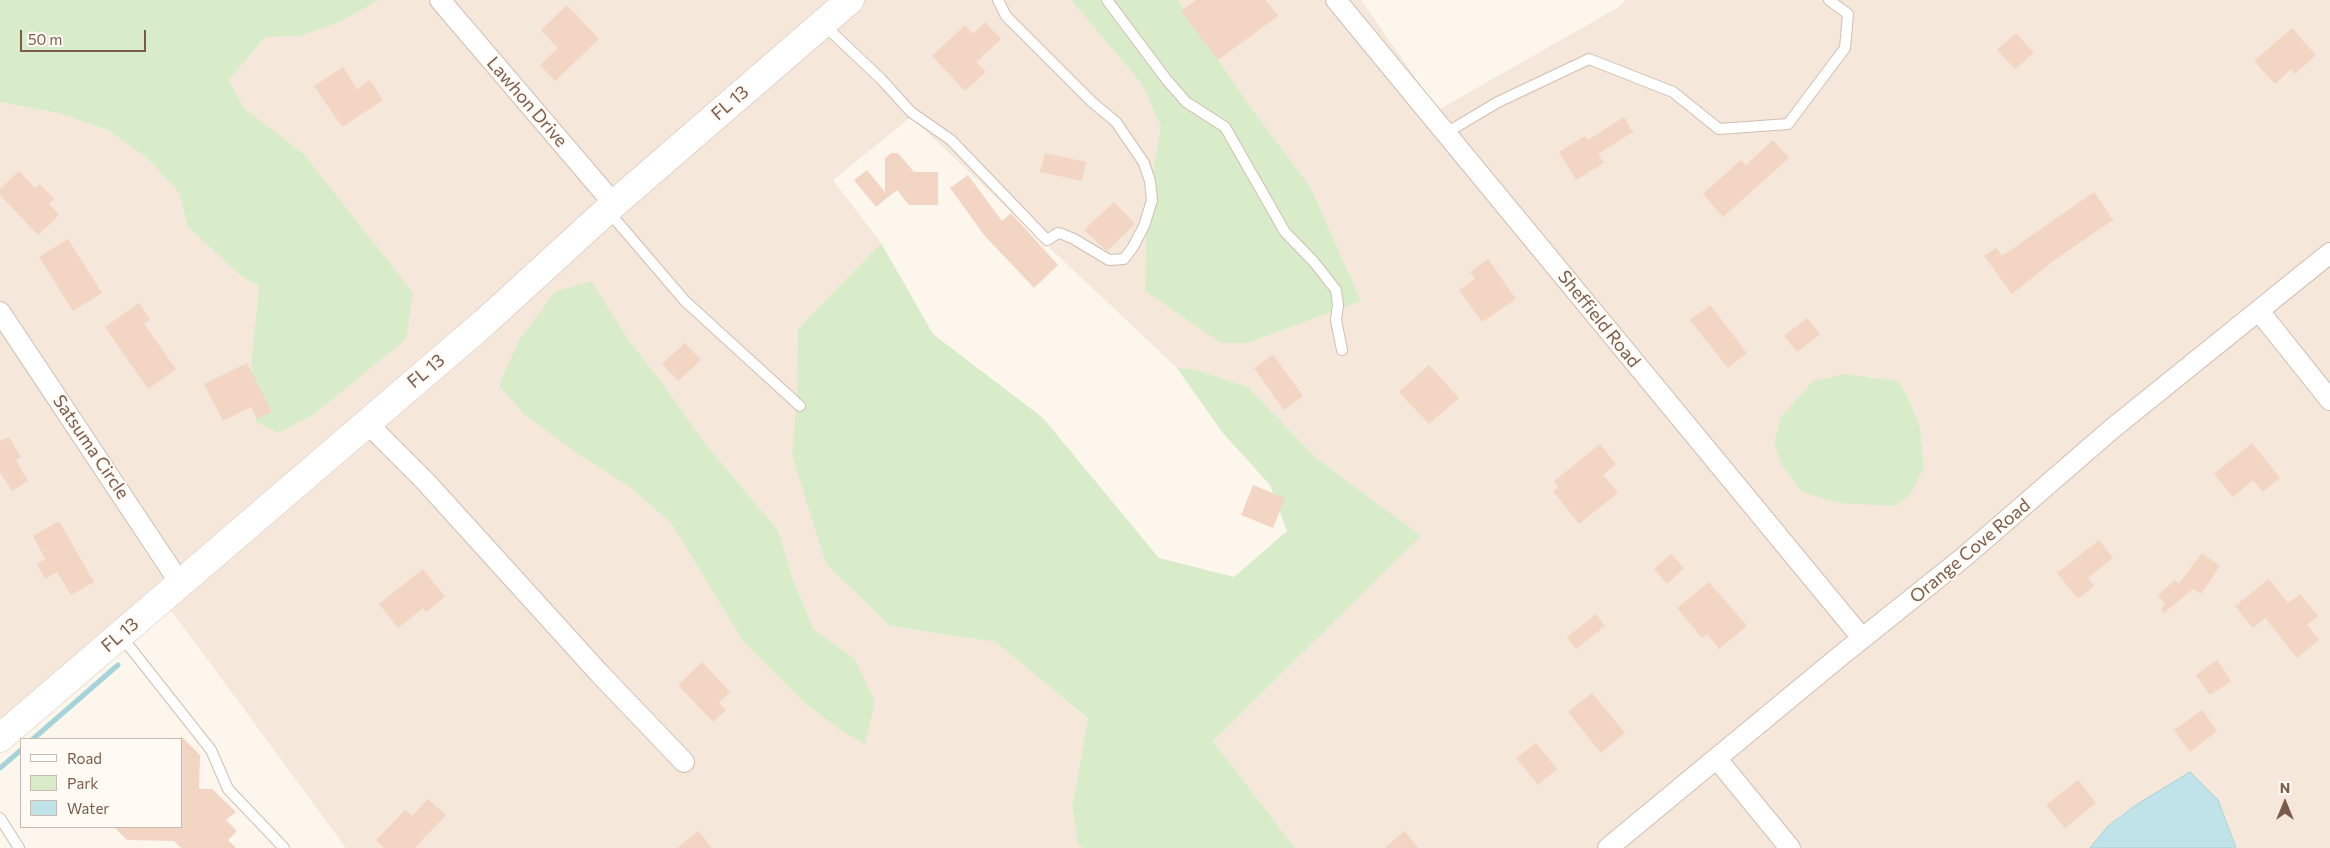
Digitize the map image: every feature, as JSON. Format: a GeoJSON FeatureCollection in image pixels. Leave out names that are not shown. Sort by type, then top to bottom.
{"type":"FeatureCollection","features":[{"type":"Feature","properties":{"kind":"main road","name":"FL 13"},"geometry":{"type":"LineString","coordinates":[[0,738],[366,422],[485,322],[611,207],[850,0]]}},
{"type":"Feature","properties":{"kind":"street","name":"Lawhon Drive"},"geometry":{"type":"LineString","coordinates":[[440,0],[611,207]]}},
{"type":"Feature","properties":{"kind":"street","name":"Sheffield Road"},"geometry":{"type":"LineString","coordinates":[[1336,0],[1862,638]]}},
{"type":"Feature","properties":{"kind":"street","name":"Orange Cove Road"},"geometry":{"type":"LineString","coordinates":[[1608,848],[1862,638],[1964,557],[2113,428],[2330,253]]}},
{"type":"Feature","properties":{"kind":"street"},"geometry":{"type":"LineString","coordinates":[[2259,311],[2330,400]]}},
{"type":"Feature","properties":{"kind":"street","name":"Satsuma Circle"},"geometry":{"type":"LineString","coordinates":[[0,312],[180,583]]}},
{"type":"Feature","properties":{"kind":"street"},"geometry":{"type":"LineString","coordinates":[[366,422],[425,481],[600,674],[684,762]]}},
{"type":"Feature","properties":{"kind":"street"},"geometry":{"type":"LineString","coordinates":[[1717,759],[1790,848]]}},
{"type":"Feature","properties":{"kind":"lane"},"geometry":{"type":"LineString","coordinates":[[822,24],[881,80],[911,112],[951,140],[1048,240],[1058,234],[1062,234],[1074,238],[1109,260],[1124,259],[1144,226],[1152,200],[1150,181],[1144,163],[1116,122],[1092,102],[1006,16],[998,0]]}},
{"type":"Feature","properties":{"kind":"lane"},"geometry":{"type":"LineString","coordinates":[[1107,0],[1166,79],[1186,102],[1225,127],[1285,232],[1314,262],[1336,290],[1338,305],[1336,320],[1342,350]]}},
{"type":"Feature","properties":{"kind":"lane"},"geometry":{"type":"LineString","coordinates":[[1446,133],[1498,102],[1590,59],[1673,92],[1720,129],[1788,124],[1845,48],[1848,14],[1828,0]]}},
{"type":"Feature","properties":{"kind":"lane"},"geometry":{"type":"LineString","coordinates":[[611,207],[684,300],[800,406]]}},
{"type":"Feature","properties":{"kind":"lane"},"geometry":{"type":"LineString","coordinates":[[120,635],[211,750],[228,789],[284,848]]}},
{"type":"Feature","properties":{"kind":"lane"},"geometry":{"type":"LineString","coordinates":[[0,818],[19,848]]}},
{"type":"Feature","properties":{"kind":"shaded area"},"geometry":{"type":"Polygon","coordinates":[[[379,0],[836,0],[0,726],[0,102],[58,113],[108,130],[148,159],[180,194],[187,226],[241,276],[259,286],[252,354],[252,387],[256,422],[278,433],[313,415],[356,379],[384,257],[304,154],[244,108],[229,79],[265,37],[300,36],[340,22],[379,0]]]}},
{"type":"Feature","properties":{"kind":"shaded area"},"geometry":{"type":"Polygon","coordinates":[[[864,0],[1071,0],[1141,83],[1161,126],[1146,208],[1145,291],[1221,343],[1248,343],[1361,301],[1311,188],[1249,105],[1178,0],[1361,0],[1438,110],[1617,8],[1626,0],[2330,0],[2330,848],[2236,848],[2229,833],[2136,805],[2108,826],[2090,848],[1295,848],[1213,741],[1420,536],[1316,458],[1248,387],[1194,369],[1177,368],[911,117],[833,180],[881,243],[798,329],[826,564],[890,626],[997,642],[1088,720],[1072,807],[1078,844],[1083,848],[346,848],[168,606],[864,0]],[[627,338],[581,456],[631,488],[671,523],[743,641],[807,705],[840,730],[864,743],[854,658],[814,630],[793,580],[778,530],[703,441],[666,388],[627,338]],[[1845,374],[1924,467],[1920,427],[1909,399],[1898,381],[1845,374]]]}},
{"type":"Feature","properties":{"kind":"green space"},"geometry":{"type":"Polygon","coordinates":[[[0,0],[379,0],[340,22],[300,36],[265,37],[229,80],[244,108],[304,154],[413,293],[406,339],[313,415],[278,433],[256,422],[252,387],[252,354],[259,286],[241,276],[187,226],[180,194],[148,159],[108,130],[58,113],[0,102],[0,0]]]}},
{"type":"Feature","properties":{"kind":"green space"},"geometry":{"type":"Polygon","coordinates":[[[1071,0],[1178,0],[1249,105],[1311,188],[1361,301],[1248,343],[1221,343],[1145,291],[1146,208],[1161,126],[1141,83],[1071,0]]]}},
{"type":"Feature","properties":{"kind":"green space"},"geometry":{"type":"Polygon","coordinates":[[[881,243],[933,334],[1043,418],[1159,558],[1234,577],[1287,531],[1270,485],[1222,432],[1177,368],[1194,369],[1248,387],[1316,458],[1421,536],[1213,741],[1295,848],[1083,848],[1078,844],[1072,807],[1088,719],[996,642],[890,626],[826,564],[792,455],[797,399],[798,329],[881,243]]]}},
{"type":"Feature","properties":{"kind":"green space"},"geometry":{"type":"Polygon","coordinates":[[[591,281],[627,338],[666,388],[703,441],[778,530],[793,580],[814,630],[854,658],[875,701],[865,744],[840,730],[807,705],[743,641],[671,523],[631,488],[581,456],[524,414],[499,385],[520,339],[555,292],[591,281]]]}},
{"type":"Feature","properties":{"kind":"green space"},"geometry":{"type":"Polygon","coordinates":[[[1845,374],[1898,381],[1909,399],[1920,427],[1924,467],[1910,495],[1895,506],[1838,503],[1802,492],[1781,464],[1774,442],[1781,417],[1813,381],[1845,374]]]}},
{"type":"Feature","properties":{"kind":"water"},"geometry":{"type":"Polygon","coordinates":[[[2190,772],[2218,800],[2236,848],[2090,848],[2108,826],[2136,805],[2190,772]]]}},
{"type":"Feature","properties":{"kind":"building"},"geometry":{"type":"Polygon","coordinates":[[[1196,0],[1266,0],[1278,16],[1218,60],[1181,11],[1196,0]]]}},
{"type":"Feature","properties":{"kind":"building"},"geometry":{"type":"Polygon","coordinates":[[[567,5],[599,39],[555,81],[540,65],[558,48],[541,30],[567,5]]]}},
{"type":"Feature","properties":{"kind":"building"},"geometry":{"type":"Polygon","coordinates":[[[985,22],[1001,39],[976,62],[986,72],[965,91],[932,56],[965,25],[973,34],[985,22]]]}},
{"type":"Feature","properties":{"kind":"building"},"geometry":{"type":"Polygon","coordinates":[[[2292,28],[2316,55],[2295,74],[2291,69],[2275,84],[2254,61],[2292,28]]]}},
{"type":"Feature","properties":{"kind":"building"},"geometry":{"type":"Polygon","coordinates":[[[2016,33],[2034,53],[2015,69],[1997,50],[2016,33]]]}},
{"type":"Feature","properties":{"kind":"building"},"geometry":{"type":"Polygon","coordinates":[[[343,67],[357,89],[370,80],[383,100],[342,127],[314,86],[343,67]]]}},
{"type":"Feature","properties":{"kind":"building"},"geometry":{"type":"Polygon","coordinates":[[[1624,117],[1633,132],[1598,154],[1604,163],[1576,180],[1559,152],[1585,136],[1588,140],[1624,117]]]}},
{"type":"Feature","properties":{"kind":"building"},"geometry":{"type":"Polygon","coordinates":[[[1773,140],[1789,158],[1723,217],[1703,194],[1741,160],[1746,165],[1773,140]]]}},
{"type":"Feature","properties":{"kind":"building"},"geometry":{"type":"Polygon","coordinates":[[[891,153],[898,153],[914,172],[938,172],[938,205],[909,205],[897,190],[876,207],[854,180],[867,170],[885,192],[885,158],[891,153]]]}},
{"type":"Feature","properties":{"kind":"building"},"geometry":{"type":"Polygon","coordinates":[[[1045,153],[1086,162],[1082,181],[1040,172],[1045,153]]]}},
{"type":"Feature","properties":{"kind":"building"},"geometry":{"type":"Polygon","coordinates":[[[19,171],[35,188],[40,184],[54,199],[49,204],[59,215],[38,235],[0,195],[0,189],[19,171]]]}},
{"type":"Feature","properties":{"kind":"building"},"geometry":{"type":"Polygon","coordinates":[[[968,175],[1002,221],[1011,213],[1058,265],[1034,288],[984,235],[950,188],[968,175]]]}},
{"type":"Feature","properties":{"kind":"building"},"geometry":{"type":"Polygon","coordinates":[[[2094,192],[2113,220],[2053,261],[2012,294],[1984,256],[1996,248],[2002,256],[2094,192]]]}},
{"type":"Feature","properties":{"kind":"building"},"geometry":{"type":"Polygon","coordinates":[[[1114,202],[1135,224],[1107,251],[1084,230],[1114,202]]]}},
{"type":"Feature","properties":{"kind":"building"},"geometry":{"type":"Polygon","coordinates":[[[68,239],[102,293],[73,311],[39,257],[68,239]]]}},
{"type":"Feature","properties":{"kind":"building"},"geometry":{"type":"Polygon","coordinates":[[[1488,259],[1516,299],[1482,322],[1459,290],[1475,279],[1470,272],[1488,259]]]}},
{"type":"Feature","properties":{"kind":"building"},"geometry":{"type":"Polygon","coordinates":[[[139,303],[150,320],[144,324],[176,369],[148,389],[105,327],[139,303]]]}},
{"type":"Feature","properties":{"kind":"building"},"geometry":{"type":"Polygon","coordinates":[[[1710,305],[1747,353],[1728,368],[1690,320],[1710,305]]]}},
{"type":"Feature","properties":{"kind":"building"},"geometry":{"type":"Polygon","coordinates":[[[1807,318],[1820,334],[1797,352],[1784,336],[1807,318]]]}},
{"type":"Feature","properties":{"kind":"building"},"geometry":{"type":"Polygon","coordinates":[[[685,343],[701,360],[678,381],[662,364],[685,343]]]}},
{"type":"Feature","properties":{"kind":"building"},"geometry":{"type":"Polygon","coordinates":[[[1273,355],[1303,396],[1284,410],[1254,368],[1273,355]]]}},
{"type":"Feature","properties":{"kind":"building"},"geometry":{"type":"Polygon","coordinates":[[[247,363],[272,412],[257,419],[251,407],[223,421],[204,384],[247,363]]]}},
{"type":"Feature","properties":{"kind":"building"},"geometry":{"type":"Polygon","coordinates":[[[1429,365],[1459,398],[1429,424],[1399,392],[1429,365]]]}},
{"type":"Feature","properties":{"kind":"building"},"geometry":{"type":"Polygon","coordinates":[[[9,437],[21,457],[16,460],[28,481],[12,491],[0,472],[0,441],[9,437]]]}},
{"type":"Feature","properties":{"kind":"building"},"geometry":{"type":"Polygon","coordinates":[[[2252,443],[2280,478],[2263,492],[2253,480],[2233,497],[2214,474],[2252,443]]]}},
{"type":"Feature","properties":{"kind":"building"},"geometry":{"type":"Polygon","coordinates":[[[1600,444],[1616,464],[1603,475],[1618,493],[1579,524],[1553,491],[1558,487],[1554,481],[1600,444]]]}},
{"type":"Feature","properties":{"kind":"building"},"geometry":{"type":"Polygon","coordinates":[[[1253,485],[1285,498],[1273,528],[1241,515],[1253,485]]]}},
{"type":"Feature","properties":{"kind":"building"},"geometry":{"type":"Polygon","coordinates":[[[59,521],[94,582],[71,595],[57,572],[45,579],[37,564],[45,559],[33,536],[59,521]]]}},
{"type":"Feature","properties":{"kind":"building"},"geometry":{"type":"Polygon","coordinates":[[[2099,540],[2113,558],[2088,578],[2094,586],[2078,599],[2057,573],[2099,540]]]}},
{"type":"Feature","properties":{"kind":"building"},"geometry":{"type":"Polygon","coordinates":[[[2202,553],[2220,566],[2201,594],[2193,589],[2164,613],[2161,610],[2165,604],[2158,595],[2175,580],[2179,584],[2202,553]]]}},
{"type":"Feature","properties":{"kind":"building"},"geometry":{"type":"Polygon","coordinates":[[[1671,554],[1684,568],[1667,584],[1654,569],[1671,554]]]}},
{"type":"Feature","properties":{"kind":"building"},"geometry":{"type":"Polygon","coordinates":[[[423,569],[445,597],[426,612],[423,608],[398,628],[379,604],[423,569]]]}},
{"type":"Feature","properties":{"kind":"building"},"geometry":{"type":"Polygon","coordinates":[[[2269,579],[2288,603],[2300,594],[2318,616],[2307,625],[2319,640],[2297,658],[2265,618],[2253,628],[2235,606],[2269,579]]]}},
{"type":"Feature","properties":{"kind":"building"},"geometry":{"type":"Polygon","coordinates":[[[1709,582],[1747,626],[1719,649],[1707,634],[1702,638],[1677,608],[1709,582]]]}},
{"type":"Feature","properties":{"kind":"building"},"geometry":{"type":"Polygon","coordinates":[[[1596,614],[1605,626],[1576,649],[1567,637],[1596,614]]]}},
{"type":"Feature","properties":{"kind":"building"},"geometry":{"type":"Polygon","coordinates":[[[2217,660],[2231,681],[2210,695],[2196,675],[2217,660]]]}},
{"type":"Feature","properties":{"kind":"building"},"geometry":{"type":"Polygon","coordinates":[[[702,662],[730,692],[719,703],[726,710],[713,722],[678,685],[702,662]]]}},
{"type":"Feature","properties":{"kind":"building"},"geometry":{"type":"Polygon","coordinates":[[[1592,693],[1625,733],[1601,753],[1568,712],[1592,693]]]}},
{"type":"Feature","properties":{"kind":"building"},"geometry":{"type":"Polygon","coordinates":[[[2202,710],[2217,731],[2190,752],[2174,730],[2202,710]]]}},
{"type":"Feature","properties":{"kind":"building"},"geometry":{"type":"Polygon","coordinates":[[[181,736],[200,755],[199,789],[212,789],[236,812],[226,820],[237,831],[228,840],[236,848],[181,848],[174,841],[127,840],[115,828],[182,828],[181,736]]]}},
{"type":"Feature","properties":{"kind":"building"},"geometry":{"type":"Polygon","coordinates":[[[1536,743],[1557,769],[1538,785],[1516,758],[1536,743]]]}},
{"type":"Feature","properties":{"kind":"building"},"geometry":{"type":"Polygon","coordinates":[[[2078,780],[2096,803],[2065,828],[2046,805],[2078,780]]]}},
{"type":"Feature","properties":{"kind":"building"},"geometry":{"type":"Polygon","coordinates":[[[428,799],[446,815],[415,848],[384,848],[376,840],[405,810],[412,816],[428,799]]]}},
{"type":"Feature","properties":{"kind":"building"},"geometry":{"type":"Polygon","coordinates":[[[698,831],[712,848],[677,848],[698,831]]]}},
{"type":"Feature","properties":{"kind":"building"},"geometry":{"type":"Polygon","coordinates":[[[1404,831],[1419,848],[1385,848],[1404,831]]]}},
{"type":"Feature","properties":{"kind":"waterway"},"geometry":{"type":"LineString","coordinates":[[34,738],[118,665]]}},
{"type":"Feature","properties":{"kind":"waterway"},"geometry":{"type":"LineString","coordinates":[[0,768],[20,751]]}}]}
